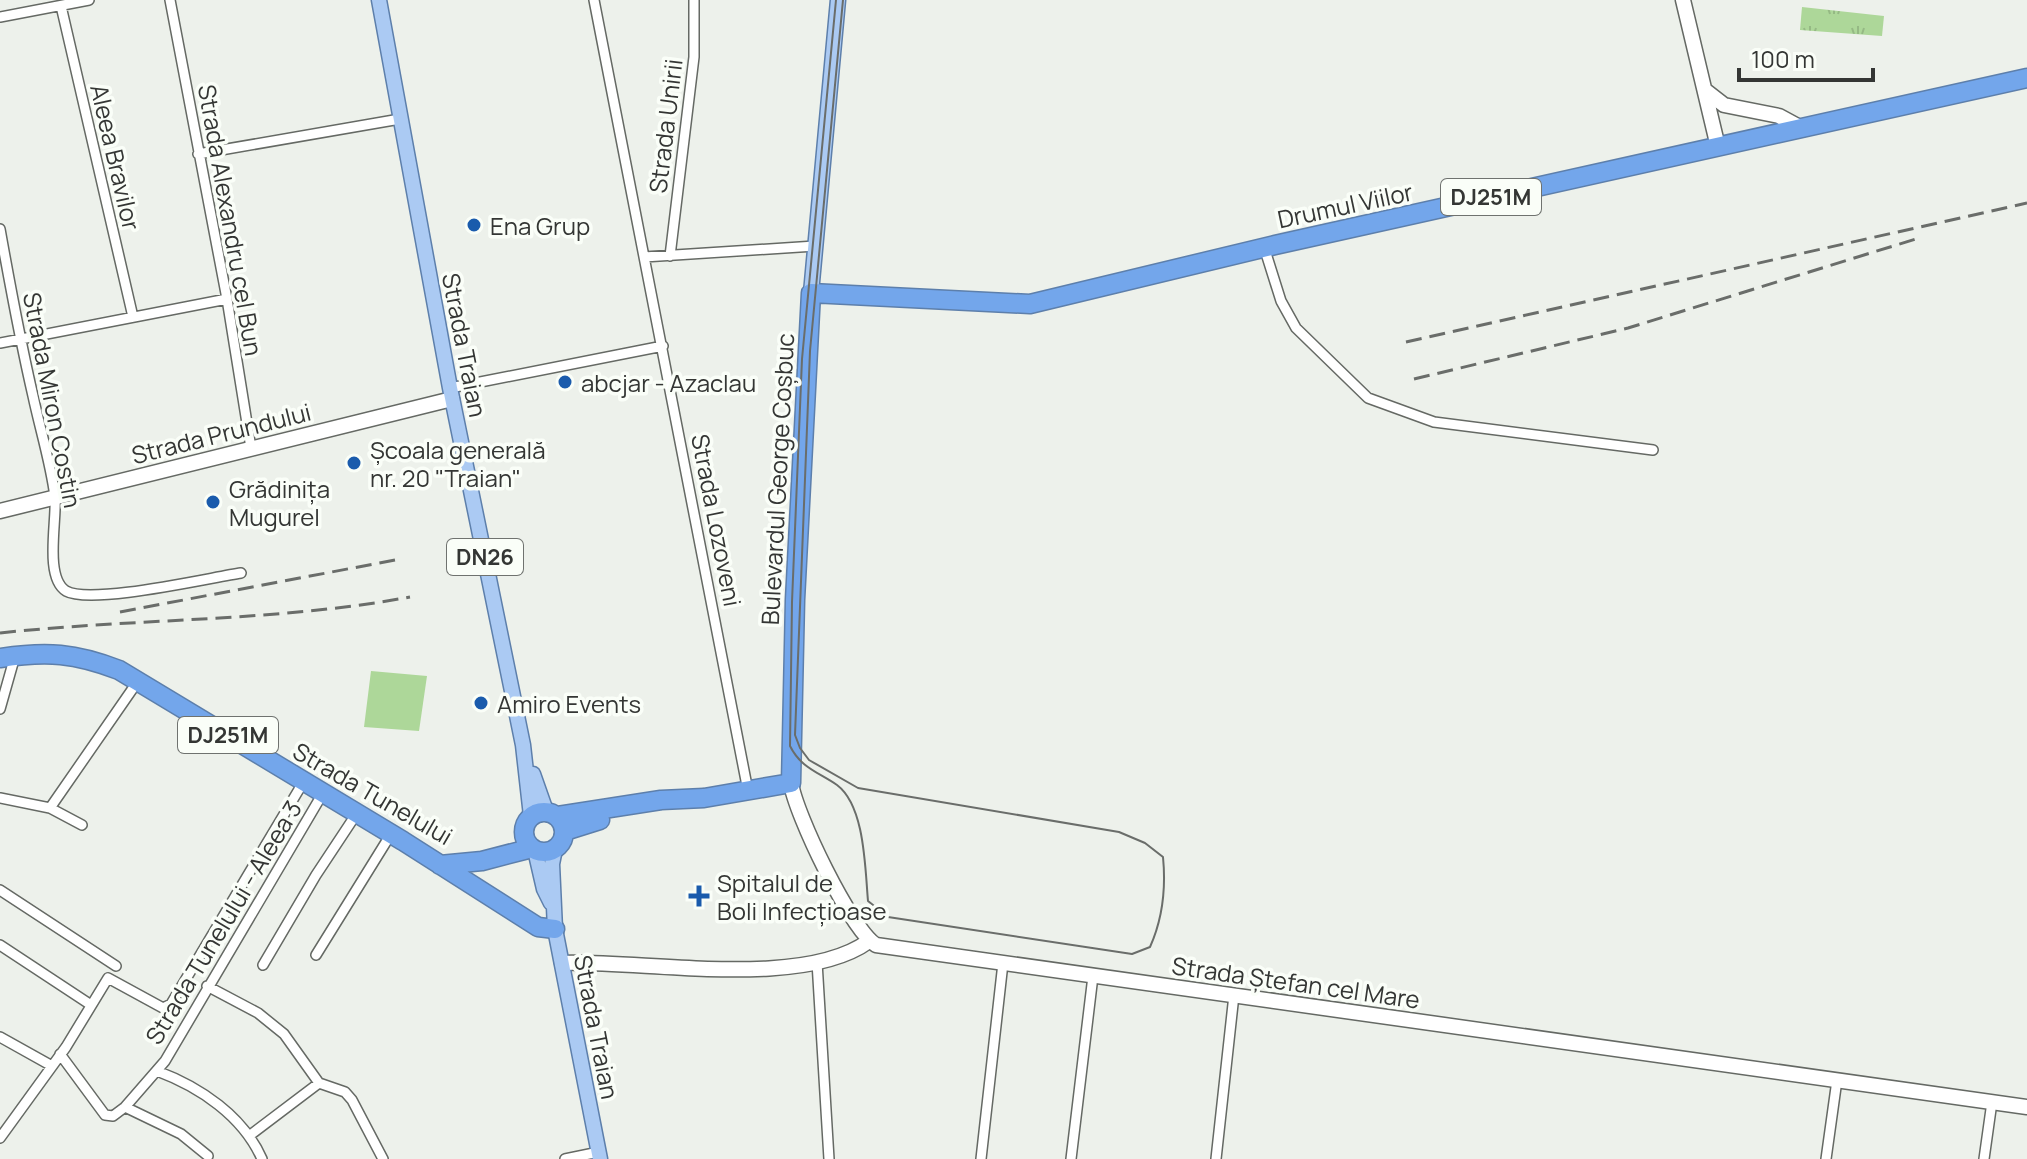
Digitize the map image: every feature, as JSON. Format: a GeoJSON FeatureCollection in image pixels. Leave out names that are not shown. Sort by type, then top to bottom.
{"type":"FeatureCollection","features":[{"type":"Feature","properties":{"kind":"highway","name":"Drumul Viilor"},"geometry":{"type":"LineString","coordinates":[[811,293],[1030,304],[1264,247],[2027,78]]}},
{"type":"Feature","properties":{"kind":"highway","name":"Bulevardul George Coșbuc"},"geometry":{"type":"LineString","coordinates":[[791,783],[796,569],[805,356],[811,293]]}},
{"type":"Feature","properties":{"kind":"highway","name":"Strada Tunelului"},"geometry":{"type":"LineString","coordinates":[[8,657],[48,653],[81,656],[119,670],[440,865],[468,864],[530,844],[525,825],[550,819]]}},
{"type":"Feature","properties":{"kind":"highway"},"geometry":{"type":"LineString","coordinates":[[550,819],[589,822],[791,783]]}},
{"type":"Feature","properties":{"kind":"highway"},"geometry":{"type":"LineString","coordinates":[[530,844],[549,852],[562,841],[550,819]]}},
{"type":"Feature","properties":{"kind":"highway","name":"DJ251M"},"geometry":{"type":"LineString","coordinates":[[440,865],[538,927],[555,929]]}},
{"type":"Feature","properties":{"kind":"main road","name":"Strada Traian"},"geometry":{"type":"LineString","coordinates":[[379,0],[451,393],[523,745],[550,819]]}},
{"type":"Feature","properties":{"kind":"main road","name":"Bulevardul George Coșbuc"},"geometry":{"type":"LineString","coordinates":[[811,293],[838,0]]}},
{"type":"Feature","properties":{"kind":"main road","name":"Strada Traian"},"geometry":{"type":"LineString","coordinates":[[530,844],[552,904]]}},
{"type":"Feature","properties":{"kind":"main road","name":"Strada Traian"},"geometry":{"type":"LineString","coordinates":[[555,849],[552,864],[555,929],[600,1156]]}},
{"type":"Feature","properties":{"kind":"street"},"geometry":{"type":"LineString","coordinates":[[0,17],[89,0]]}},
{"type":"Feature","properties":{"kind":"street","name":"Strada Alexandru cel Bun"},"geometry":{"type":"LineString","coordinates":[[170,0],[227,299],[251,448]]}},
{"type":"Feature","properties":{"kind":"street","name":"Strada Lozoveni"},"geometry":{"type":"LineString","coordinates":[[594,0],[748,791]]}},
{"type":"Feature","properties":{"kind":"street","name":"Strada Unirii"},"geometry":{"type":"LineString","coordinates":[[670,256],[694,57],[694,0]]}},
{"type":"Feature","properties":{"kind":"street"},"geometry":{"type":"LineString","coordinates":[[1683,0],[1718,147]]}},
{"type":"Feature","properties":{"kind":"street","name":"Aleea Bravilor"},"geometry":{"type":"LineString","coordinates":[[61,6],[133,317]]}},
{"type":"Feature","properties":{"kind":"street"},"geometry":{"type":"LineString","coordinates":[[1706,91],[1724,105],[1779,116],[1803,129]]}},
{"type":"Feature","properties":{"kind":"street"},"geometry":{"type":"LineString","coordinates":[[198,154],[400,119]]}},
{"type":"Feature","properties":{"kind":"street","name":"Strada Miron Costin"},"geometry":{"type":"LineString","coordinates":[[0,229],[20,339],[55,496],[54,570],[65,590],[82,596],[107,595],[241,573]]}},
{"type":"Feature","properties":{"kind":"street"},"geometry":{"type":"LineString","coordinates":[[644,257],[815,246]]}},
{"type":"Feature","properties":{"kind":"street"},"geometry":{"type":"LineString","coordinates":[[1264,247],[1281,301],[1296,328],[1368,398],[1434,422],[1653,450]]}},
{"type":"Feature","properties":{"kind":"street"},"geometry":{"type":"LineString","coordinates":[[0,343],[227,299]]}},
{"type":"Feature","properties":{"kind":"street","name":"Strada Prundului"},"geometry":{"type":"LineString","coordinates":[[0,511],[251,448],[451,393],[663,346]]}},
{"type":"Feature","properties":{"kind":"street"},"geometry":{"type":"LineString","coordinates":[[0,709],[8,657]]}},
{"type":"Feature","properties":{"kind":"street"},"geometry":{"type":"LineString","coordinates":[[50,808],[138,681]]}},
{"type":"Feature","properties":{"kind":"street"},"geometry":{"type":"LineString","coordinates":[[0,1138],[4,1127],[52,1066],[108,978],[168,1008],[304,781]]}},
{"type":"Feature","properties":{"kind":"street","name":"Bulevardul George Coșbuc"},"geometry":{"type":"LineString","coordinates":[[791,783],[796,803],[831,878],[854,921],[869,941]]}},
{"type":"Feature","properties":{"kind":"street","name":"Strada Tunelului - Aleea 3"},"geometry":{"type":"LineString","coordinates":[[125,1107],[157,1071],[323,793]]}},
{"type":"Feature","properties":{"kind":"street"},"geometry":{"type":"LineString","coordinates":[[0,798],[50,808],[82,825]]}},
{"type":"Feature","properties":{"kind":"street"},"geometry":{"type":"LineString","coordinates":[[263,965],[357,813]]}},
{"type":"Feature","properties":{"kind":"street"},"geometry":{"type":"LineString","coordinates":[[316,955],[391,834]]}},
{"type":"Feature","properties":{"kind":"street"},"geometry":{"type":"LineString","coordinates":[[0,890],[116,966]]}},
{"type":"Feature","properties":{"kind":"street"},"geometry":{"type":"LineString","coordinates":[[562,963],[605,962],[738,969],[817,962],[851,953],[869,941]]}},
{"type":"Feature","properties":{"kind":"street","name":"Strada Ștefan cel Mare"},"geometry":{"type":"LineString","coordinates":[[869,941],[888,948],[2027,1107]]}},
{"type":"Feature","properties":{"kind":"street"},"geometry":{"type":"LineString","coordinates":[[0,945],[91,1005]]}},
{"type":"Feature","properties":{"kind":"street"},"geometry":{"type":"LineString","coordinates":[[817,962],[829,1159]]}},
{"type":"Feature","properties":{"kind":"street"},"geometry":{"type":"LineString","coordinates":[[981,1159],[1003,963]]}},
{"type":"Feature","properties":{"kind":"street"},"geometry":{"type":"LineString","coordinates":[[192,969],[284,1034],[319,1083],[345,1092],[383,1159]]}},
{"type":"Feature","properties":{"kind":"street"},"geometry":{"type":"LineString","coordinates":[[1071,1159],[1093,976]]}},
{"type":"Feature","properties":{"kind":"street"},"geometry":{"type":"LineString","coordinates":[[1216,1159],[1234,995]]}},
{"type":"Feature","properties":{"kind":"street"},"geometry":{"type":"LineString","coordinates":[[0,1037],[52,1066]]}},
{"type":"Feature","properties":{"kind":"street"},"geometry":{"type":"LineString","coordinates":[[60,1054],[105,1115],[113,1116],[125,1107],[181,1134],[208,1156]]}},
{"type":"Feature","properties":{"kind":"street"},"geometry":{"type":"LineString","coordinates":[[157,1071],[191,1086],[210,1099],[249,1136],[262,1159]]}},
{"type":"Feature","properties":{"kind":"street"},"geometry":{"type":"LineString","coordinates":[[1826,1159],[1837,1080]]}},
{"type":"Feature","properties":{"kind":"street"},"geometry":{"type":"LineString","coordinates":[[249,1136],[319,1083]]}},
{"type":"Feature","properties":{"kind":"street"},"geometry":{"type":"LineString","coordinates":[[1984,1159],[1992,1102]]}},
{"type":"Feature","properties":{"kind":"street"},"geometry":{"type":"LineString","coordinates":[[565,1159],[600,1156]]}},
{"type":"Feature","properties":{"kind":"green space"},"geometry":{"type":"Polygon","coordinates":[[[1802,7],[1884,16],[1882,36],[1800,30],[1802,7]]]}},
{"type":"Feature","properties":{"kind":"green space"},"geometry":{"type":"Polygon","coordinates":[[[371,671],[427,676],[419,731],[364,727],[371,671]]]}},
{"type":"Feature","properties":{"kind":"tram line"},"geometry":{"type":"LineString","coordinates":[[836,0],[802,359],[792,602],[790,746],[805,765],[837,785],[853,807],[862,838],[868,901],[888,917],[1132,954],[1150,947],[1162,903],[1163,857],[1145,843],[1119,832],[858,788],[809,760],[795,735],[810,351],[843,0]]}},
{"type":"Feature","properties":{"kind":"railway"},"geometry":{"type":"LineString","coordinates":[[1406,342],[2027,203]]}},
{"type":"Feature","properties":{"kind":"railway"},"geometry":{"type":"LineString","coordinates":[[1414,379],[1628,328],[1919,238]]}},
{"type":"Feature","properties":{"kind":"railway"},"geometry":{"type":"LineString","coordinates":[[120,612],[395,560]]}},
{"type":"Feature","properties":{"kind":"railway"},"geometry":{"type":"LineString","coordinates":[[0,633],[308,611],[410,597]]}},
{"type":"Feature","properties":{"kind":"place","name":"Ena Grup"},"geometry":{"type":"Point","coordinates":[474,225]}},
{"type":"Feature","properties":{"kind":"place","name":"abcjar - Azaclau"},"geometry":{"type":"Point","coordinates":[565,382]}},
{"type":"Feature","properties":{"kind":"place","name":"Școala generală nr. 20 \"Traian\""},"geometry":{"type":"Point","coordinates":[354,463]}},
{"type":"Feature","properties":{"kind":"place","name":"Grădinița Mugurel"},"geometry":{"type":"Point","coordinates":[213,502]}},
{"type":"Feature","properties":{"kind":"place","name":"Amiro Events"},"geometry":{"type":"Point","coordinates":[481,703]}},
{"type":"Feature","properties":{"kind":"place","name":"Spitalul de Boli Infecțioase"},"geometry":{"type":"Point","coordinates":[699,896]}}]}
